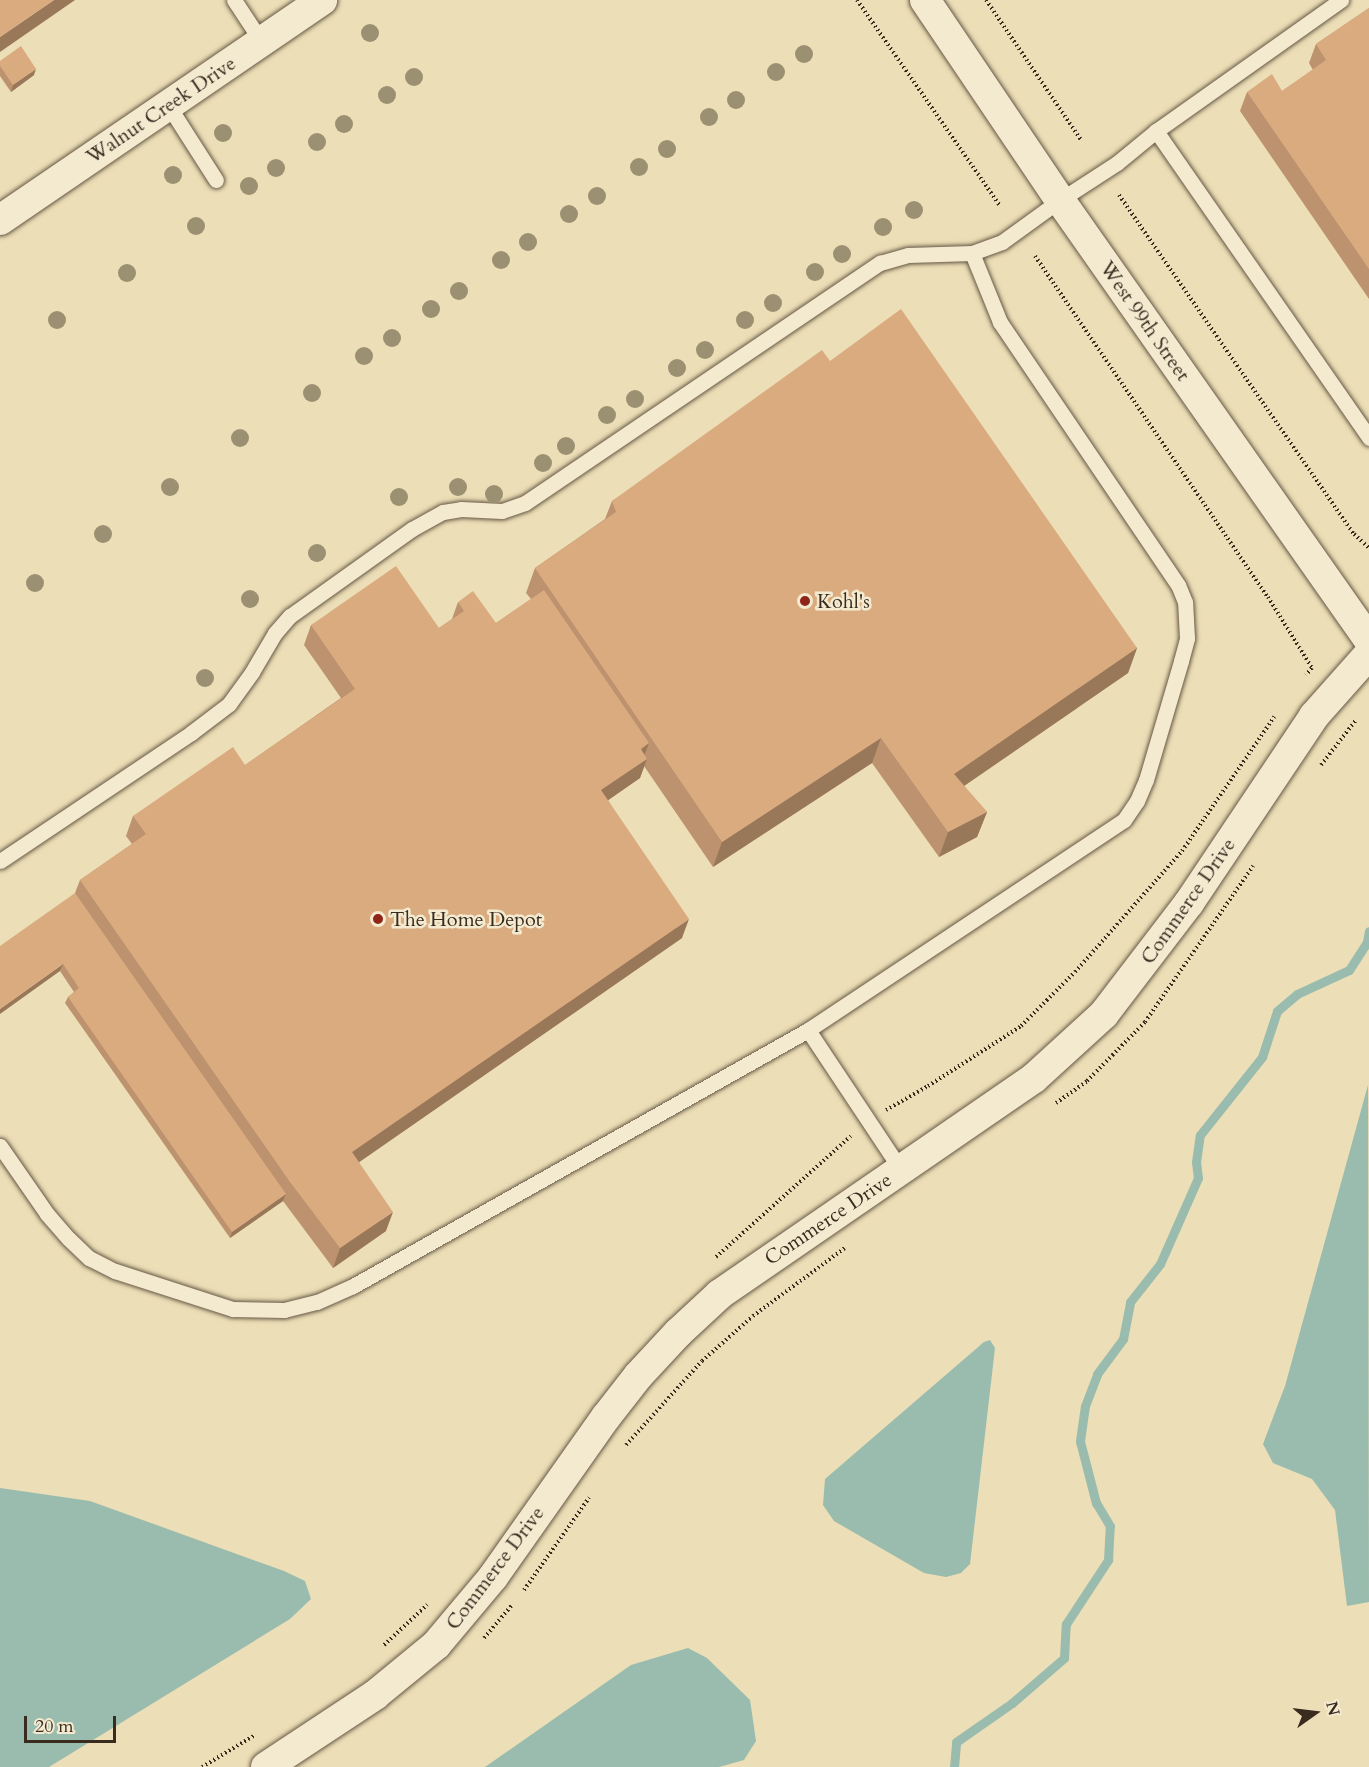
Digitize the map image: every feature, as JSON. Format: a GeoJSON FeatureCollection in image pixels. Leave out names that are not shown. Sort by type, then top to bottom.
{"type":"FeatureCollection","features":[{"type":"Feature","properties":{"kind":"street","name":"Walnut Creek Drive"},"geometry":{"type":"LineString","coordinates":[[0,220],[322,0]]}},
{"type":"Feature","properties":{"kind":"street","name":"West 99th Street"},"geometry":{"type":"LineString","coordinates":[[925,0],[1060,200],[1369,640]]}},
{"type":"Feature","properties":{"kind":"street","name":"Commerce Drive"},"geometry":{"type":"LineString","coordinates":[[266,1767],[375,1695],[436,1645],[493,1577],[606,1417],[638,1376],[678,1333],[720,1294],[1034,1078],[1104,1014],[1189,903],[1314,716],[1369,654]]}},
{"type":"Feature","properties":{"kind":"lane"},"geometry":{"type":"LineString","coordinates":[[234,0],[261,41]]}},
{"type":"Feature","properties":{"kind":"lane"},"geometry":{"type":"LineString","coordinates":[[0,861],[191,733],[229,704],[252,672],[275,633],[290,616],[412,529],[443,512],[461,509],[502,511],[525,503],[880,263],[908,255],[972,253],[1002,242],[1060,200],[1117,164],[1156,131],[1341,0]]}},
{"type":"Feature","properties":{"kind":"lane"},"geometry":{"type":"LineString","coordinates":[[168,105],[216,180]]}},
{"type":"Feature","properties":{"kind":"lane"},"geometry":{"type":"LineString","coordinates":[[1156,131],[1369,438]]}},
{"type":"Feature","properties":{"kind":"lane"},"geometry":{"type":"LineString","coordinates":[[0,1146],[47,1214],[89,1258],[115,1271],[233,1309],[284,1310],[317,1302],[353,1286],[808,1030],[1124,820],[1137,801],[1146,780],[1187,638],[1185,602],[1178,585],[1000,322],[972,253]]}},
{"type":"Feature","properties":{"kind":"lane"},"geometry":{"type":"LineString","coordinates":[[808,1030],[901,1170]]}},
{"type":"Feature","properties":{"kind":"path"},"geometry":{"type":"LineString","coordinates":[[857,0],[1000,206]]}},
{"type":"Feature","properties":{"kind":"path"},"geometry":{"type":"LineString","coordinates":[[986,0],[1081,140]]}},
{"type":"Feature","properties":{"kind":"path"},"geometry":{"type":"LineString","coordinates":[[1119,195],[1354,534],[1369,548]]}},
{"type":"Feature","properties":{"kind":"path"},"geometry":{"type":"LineString","coordinates":[[1035,256],[1268,597],[1312,668]]}},
{"type":"Feature","properties":{"kind":"path"},"geometry":{"type":"LineString","coordinates":[[1317,770],[1356,720]]}},
{"type":"Feature","properties":{"kind":"path"},"geometry":{"type":"LineString","coordinates":[[1052,1105],[1087,1081],[1145,1022],[1259,857]]}},
{"type":"Feature","properties":{"kind":"path"},"geometry":{"type":"LineString","coordinates":[[624,1448],[702,1361],[753,1316],[855,1241]]}},
{"type":"Feature","properties":{"kind":"path"},"geometry":{"type":"LineString","coordinates":[[521,1595],[592,1494]]}},
{"type":"Feature","properties":{"kind":"path"},"geometry":{"type":"LineString","coordinates":[[477,1645],[494,1630],[514,1603]]}},
{"type":"Feature","properties":{"kind":"shaded area"},"geometry":{"type":"Polygon","coordinates":[[[1368,1085],[1369,1602],[1347,1606],[1335,1510],[1312,1479],[1273,1463],[1263,1444],[1285,1386],[1368,1085]]]}},
{"type":"Feature","properties":{"kind":"shaded area"},"geometry":{"type":"Polygon","coordinates":[[[990,1340],[995,1348],[970,1564],[961,1573],[946,1577],[924,1573],[834,1521],[823,1505],[825,1479],[984,1342],[990,1340]]]}},
{"type":"Feature","properties":{"kind":"shaded area"},"geometry":{"type":"Polygon","coordinates":[[[0,1488],[90,1501],[284,1571],[305,1581],[311,1599],[290,1619],[49,1767],[0,1767],[0,1488]]]}},
{"type":"Feature","properties":{"kind":"shaded area"},"geometry":{"type":"Polygon","coordinates":[[[688,1648],[707,1658],[750,1700],[756,1741],[744,1760],[719,1767],[485,1767],[631,1665],[688,1648]]]}},
{"type":"Feature","properties":{"kind":"building"},"geometry":{"type":"Polygon","coordinates":[[[0,0],[54,0],[0,37],[0,0]]]}},
{"type":"Feature","properties":{"kind":"building"},"geometry":{"type":"Polygon","coordinates":[[[1369,8],[1369,269],[1247,92],[1272,74],[1282,91],[1326,60],[1316,44],[1369,8]]]}},
{"type":"Feature","properties":{"kind":"building"},"geometry":{"type":"Polygon","coordinates":[[[21,46],[36,69],[13,85],[0,66],[0,61],[21,46]]]}},
{"type":"Feature","properties":{"kind":"building","name":"Kohl's"},"geometry":{"type":"Polygon","coordinates":[[[901,309],[1137,648],[954,774],[987,812],[948,832],[881,738],[722,842],[535,568],[616,512],[612,501],[822,350],[830,361],[901,309]]]}},
{"type":"Feature","properties":{"kind":"building","name":"The Home Depot"},"geometry":{"type":"Polygon","coordinates":[[[396,566],[439,628],[464,611],[458,602],[473,591],[496,623],[544,590],[649,743],[641,749],[647,759],[601,790],[689,919],[352,1152],[393,1212],[340,1248],[290,1182],[80,880],[146,834],[133,816],[233,747],[245,765],[355,689],[311,625],[396,566]]]}},
{"type":"Feature","properties":{"kind":"building"},"geometry":{"type":"Polygon","coordinates":[[[75,893],[286,1194],[232,1232],[68,997],[79,988],[63,964],[0,1009],[0,946],[75,893]]]}},
{"type":"Feature","properties":{"kind":"waterway"},"geometry":{"type":"LineString","coordinates":[[954,1767],[956,1742],[1012,1703],[1064,1658],[1066,1624],[1108,1560],[1110,1526],[1096,1503],[1080,1441],[1085,1406],[1097,1374],[1123,1339],[1130,1302],[1160,1264],[1198,1178],[1196,1162],[1200,1135],[1262,1057],[1277,1011],[1297,994],[1349,970],[1367,942],[1369,931]]}},
{"type":"Feature","properties":{"kind":"place","name":"Kohl's"},"geometry":{"type":"Point","coordinates":[805,601]}},
{"type":"Feature","properties":{"kind":"place","name":"The Home Depot"},"geometry":{"type":"Point","coordinates":[378,919]}}]}
